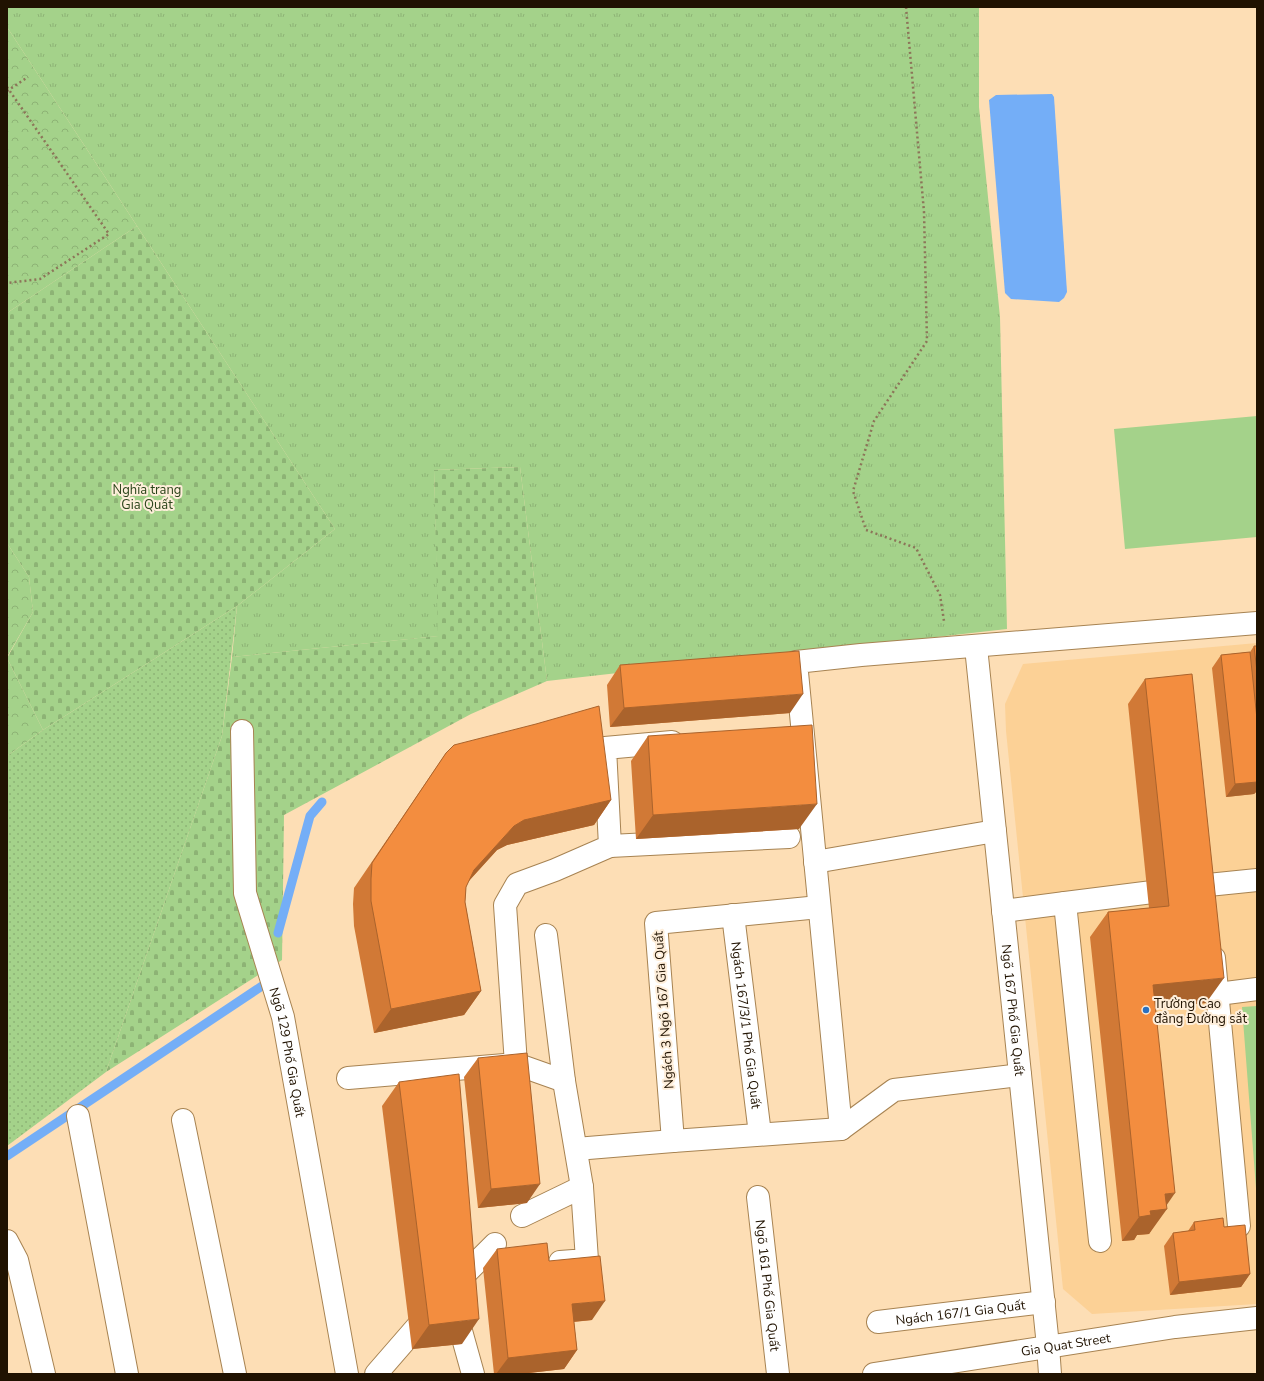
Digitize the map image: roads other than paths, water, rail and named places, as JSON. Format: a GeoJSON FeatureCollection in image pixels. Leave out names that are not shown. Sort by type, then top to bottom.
{"type":"FeatureCollection","features":[{"type":"Feature","properties":{"kind":"street"},"geometry":{"type":"LineString","coordinates":[[841,1129],[796,662],[1257,623]]}},
{"type":"Feature","properties":{"kind":"street","name":"Ngõ 167 Phố Gia Quất"},"geometry":{"type":"LineString","coordinates":[[976,647],[1044,1302],[1050,1374]]}},
{"type":"Feature","properties":{"kind":"street","name":"Ngõ 129 Phố Gia Quất"},"geometry":{"type":"LineString","coordinates":[[242,731],[244,893],[283,1017],[347,1374]]}},
{"type":"Feature","properties":{"kind":"street"},"geometry":{"type":"LineString","coordinates":[[610,846],[605,748],[692,740]]}},
{"type":"Feature","properties":{"kind":"street"},"geometry":{"type":"LineString","coordinates":[[815,862],[995,831]]}},
{"type":"Feature","properties":{"kind":"street"},"geometry":{"type":"LineString","coordinates":[[516,1064],[505,905],[517,884],[555,870],[610,846],[789,837]]}},
{"type":"Feature","properties":{"kind":"street"},"geometry":{"type":"LineString","coordinates":[[1003,912],[1257,880]]}},
{"type":"Feature","properties":{"kind":"street"},"geometry":{"type":"LineString","coordinates":[[1208,885],[1210,908]]}},
{"type":"Feature","properties":{"kind":"street"},"geometry":{"type":"LineString","coordinates":[[1065,903],[1100,1241]]}},
{"type":"Feature","properties":{"kind":"street","name":"Ngách 3 Ngõ 167 Gia Quất"},"geometry":{"type":"LineString","coordinates":[[673,1141],[656,923],[819,907]]}},
{"type":"Feature","properties":{"kind":"street","name":"Ngách 167/3/1 Phố Gia Quất"},"geometry":{"type":"LineString","coordinates":[[733,915],[760,1134]]}},
{"type":"Feature","properties":{"kind":"street"},"geometry":{"type":"LineString","coordinates":[[539,1263],[587,1260],[582,1187],[564,1081],[546,935]]}},
{"type":"Feature","properties":{"kind":"street"},"geometry":{"type":"LineString","coordinates":[[1213,939],[1239,1226]]}},
{"type":"Feature","properties":{"kind":"street"},"geometry":{"type":"LineString","coordinates":[[1218,994],[1257,990]]}},
{"type":"Feature","properties":{"kind":"street"},"geometry":{"type":"LineString","coordinates":[[348,1078],[516,1064],[564,1081]]}},
{"type":"Feature","properties":{"kind":"street"},"geometry":{"type":"LineString","coordinates":[[424,1072],[430,1126]]}},
{"type":"Feature","properties":{"kind":"street"},"geometry":{"type":"LineString","coordinates":[[576,1150],[760,1134],[841,1129],[894,1090],[1020,1075]]}},
{"type":"Feature","properties":{"kind":"street"},"geometry":{"type":"LineString","coordinates":[[78,1116],[127,1374]]}},
{"type":"Feature","properties":{"kind":"street"},"geometry":{"type":"LineString","coordinates":[[183,1120],[235,1374]]}},
{"type":"Feature","properties":{"kind":"street"},"geometry":{"type":"LineString","coordinates":[[522,1216],[582,1187]]}},
{"type":"Feature","properties":{"kind":"street","name":"Ngõ 161 Phố Gia Quất"},"geometry":{"type":"LineString","coordinates":[[758,1197],[778,1374]]}},
{"type":"Feature","properties":{"kind":"street"},"geometry":{"type":"LineString","coordinates":[[7,1241],[17,1260],[44,1374]]}},
{"type":"Feature","properties":{"kind":"street"},"geometry":{"type":"LineString","coordinates":[[376,1374],[449,1290],[495,1244]]}},
{"type":"Feature","properties":{"kind":"street"},"geometry":{"type":"LineString","coordinates":[[446,1266],[449,1290],[473,1374]]}},
{"type":"Feature","properties":{"kind":"street","name":"Ngách 167/1 Gia Quất"},"geometry":{"type":"LineString","coordinates":[[878,1322],[1044,1302]]}},
{"type":"Feature","properties":{"kind":"street","name":"Gia Quat Street"},"geometry":{"type":"LineString","coordinates":[[874,1374],[1048,1346],[1113,1338],[1175,1327],[1257,1318]]}},
{"type":"Feature","properties":{"kind":"water"},"geometry":{"type":"Polygon","coordinates":[[[1052,94],[1054,97],[1067,292],[1064,298],[1059,302],[1011,299],[1005,293],[989,100],[996,95],[1052,94]]]}},
{"type":"Feature","properties":{"kind":"waterway"},"geometry":{"type":"LineString","coordinates":[[278,933],[310,816],[322,802]]}},
{"type":"Feature","properties":{"kind":"waterway"},"geometry":{"type":"LineString","coordinates":[[7,1156],[262,986]]}},
{"type":"Feature","properties":{"kind":"place","name":"Trường Cao đẳng Đường sắt"},"geometry":{"type":"Point","coordinates":[1146,1010]}},
{"type":"Feature","properties":{"kind":"park label","name":"Nghĩa trang Gia Quất"},"geometry":{"type":"Point","coordinates":[147,496]}}]}
